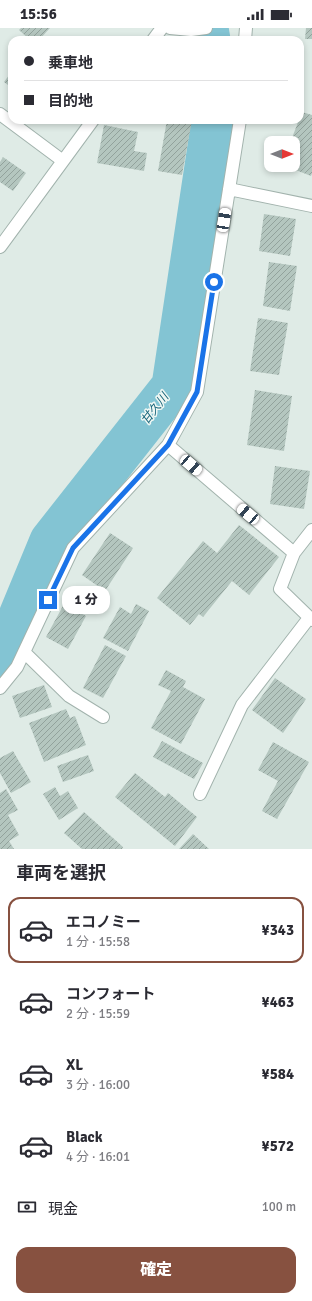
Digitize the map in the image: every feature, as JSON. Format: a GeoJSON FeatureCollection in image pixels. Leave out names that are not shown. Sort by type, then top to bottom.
{"type":"FeatureCollection","features":[{"type":"Feature","properties":{"kind":"street"},"geometry":{"type":"LineString","coordinates":[[170,28],[191,30],[206,28]]}},
{"type":"Feature","properties":{"kind":"street"},"geometry":{"type":"LineString","coordinates":[[13,124],[63,161]]}},
{"type":"Feature","properties":{"kind":"street"},"geometry":{"type":"LineString","coordinates":[[0,247],[91,124]]}},
{"type":"Feature","properties":{"kind":"street"},"geometry":{"type":"LineString","coordinates":[[0,688],[17,667],[73,548],[168,445],[197,392],[239,124]]}},
{"type":"Feature","properties":{"kind":"street"},"geometry":{"type":"LineString","coordinates":[[229,188],[312,206]]}},
{"type":"Feature","properties":{"kind":"street"},"geometry":{"type":"LineString","coordinates":[[168,445],[294,553]]}},
{"type":"Feature","properties":{"kind":"street"},"geometry":{"type":"LineString","coordinates":[[200,794],[242,705],[310,619],[280,589],[294,553],[312,530]]}},
{"type":"Feature","properties":{"kind":"street"},"geometry":{"type":"LineString","coordinates":[[24,652],[69,696],[103,717]]}},
{"type":"Feature","properties":{"kind":"building"},"geometry":{"type":"Polygon","coordinates":[[[21,28],[50,28],[43,36],[26,36],[19,30],[21,28]]]}},
{"type":"Feature","properties":{"kind":"building"},"geometry":{"type":"Polygon","coordinates":[[[306,28],[312,28],[312,39],[305,39],[306,28]]]}},
{"type":"Feature","properties":{"kind":"building"},"geometry":{"type":"Polygon","coordinates":[[[8,76],[8,85],[4,82],[8,76]]]}},
{"type":"Feature","properties":{"kind":"building"},"geometry":{"type":"Polygon","coordinates":[[[304,113],[312,115],[311,176],[300,172],[300,136],[293,136],[297,124],[304,124],[304,113]]]}},
{"type":"Feature","properties":{"kind":"building"},"geometry":{"type":"Polygon","coordinates":[[[166,124],[191,124],[182,175],[158,171],[166,124]]]}},
{"type":"Feature","properties":{"kind":"building"},"geometry":{"type":"Polygon","coordinates":[[[104,125],[138,132],[134,151],[147,153],[144,171],[97,163],[104,125]]]}},
{"type":"Feature","properties":{"kind":"building"},"geometry":{"type":"Polygon","coordinates":[[[3,157],[26,173],[13,191],[0,182],[0,162],[3,157]]]}},
{"type":"Feature","properties":{"kind":"building"},"geometry":{"type":"Polygon","coordinates":[[[264,214],[296,219],[290,256],[259,251],[264,214]]]}},
{"type":"Feature","properties":{"kind":"building"},"geometry":{"type":"Polygon","coordinates":[[[269,262],[297,266],[290,311],[263,306],[269,262]]]}},
{"type":"Feature","properties":{"kind":"building"},"geometry":{"type":"Polygon","coordinates":[[[258,318],[288,323],[279,375],[250,371],[258,318]]]}},
{"type":"Feature","properties":{"kind":"building"},"geometry":{"type":"Polygon","coordinates":[[[255,390],[292,396],[284,451],[247,445],[255,390]]]}},
{"type":"Feature","properties":{"kind":"building"},"geometry":{"type":"Polygon","coordinates":[[[275,466],[310,471],[304,509],[270,504],[275,466]]]}},
{"type":"Feature","properties":{"kind":"building"},"geometry":{"type":"Polygon","coordinates":[[[239,525],[279,557],[249,595],[232,581],[203,617],[199,614],[190,625],[157,598],[203,541],[217,553],[239,525]]]}},
{"type":"Feature","properties":{"kind":"building"},"geometry":{"type":"Polygon","coordinates":[[[110,533],[133,548],[105,591],[82,575],[110,533]]]}},
{"type":"Feature","properties":{"kind":"building"},"geometry":{"type":"Polygon","coordinates":[[[64,604],[86,616],[68,649],[46,637],[64,604]]]}},
{"type":"Feature","properties":{"kind":"building"},"geometry":{"type":"Polygon","coordinates":[[[136,604],[149,611],[128,651],[103,638],[120,607],[131,614],[136,604]]]}},
{"type":"Feature","properties":{"kind":"building"},"geometry":{"type":"Polygon","coordinates":[[[105,645],[126,656],[103,698],[83,688],[105,645]]]}},
{"type":"Feature","properties":{"kind":"building"},"geometry":{"type":"Polygon","coordinates":[[[166,670],[186,681],[183,687],[205,699],[181,744],[151,728],[171,691],[158,685],[166,670]]]}},
{"type":"Feature","properties":{"kind":"building"},"geometry":{"type":"Polygon","coordinates":[[[275,678],[306,699],[283,733],[252,710],[275,678]]]}},
{"type":"Feature","properties":{"kind":"building"},"geometry":{"type":"Polygon","coordinates":[[[44,685],[52,707],[20,718],[12,696],[44,685]]]}},
{"type":"Feature","properties":{"kind":"building"},"geometry":{"type":"Polygon","coordinates":[[[66,709],[70,718],[75,716],[86,745],[44,762],[29,723],[66,709]]]}},
{"type":"Feature","properties":{"kind":"building"},"geometry":{"type":"Polygon","coordinates":[[[162,741],[203,763],[194,779],[153,757],[162,741]]]}},
{"type":"Feature","properties":{"kind":"building"},"geometry":{"type":"Polygon","coordinates":[[[273,742],[309,762],[277,819],[262,811],[278,781],[258,770],[273,742]]]}},
{"type":"Feature","properties":{"kind":"building"},"geometry":{"type":"Polygon","coordinates":[[[13,751],[31,782],[11,793],[0,773],[0,758],[13,751]]]}},
{"type":"Feature","properties":{"kind":"building"},"geometry":{"type":"Polygon","coordinates":[[[88,755],[94,771],[63,782],[57,766],[88,755]]]}},
{"type":"Feature","properties":{"kind":"building"},"geometry":{"type":"Polygon","coordinates":[[[135,773],[165,797],[168,793],[197,817],[175,846],[115,797],[135,773]]]}},
{"type":"Feature","properties":{"kind":"building"},"geometry":{"type":"Polygon","coordinates":[[[55,787],[60,796],[68,791],[78,808],[59,820],[43,794],[55,787]]]}},
{"type":"Feature","properties":{"kind":"building"},"geometry":{"type":"Polygon","coordinates":[[[6,789],[18,810],[8,815],[19,835],[9,841],[14,849],[0,849],[0,793],[6,789]]]}},
{"type":"Feature","properties":{"kind":"building"},"geometry":{"type":"Polygon","coordinates":[[[84,812],[123,847],[122,849],[82,849],[64,833],[84,812]]]}},
{"type":"Feature","properties":{"kind":"building"},"geometry":{"type":"Polygon","coordinates":[[[193,834],[209,849],[179,849],[193,834]]]}},
{"type":"Feature","properties":{"kind":"waterway","name":"甘久川"},"geometry":{"type":"LineString","coordinates":[[207,28],[208,36]]}},
{"type":"Feature","properties":{"kind":"waterway","name":"甘久川"},"geometry":{"type":"LineString","coordinates":[[0,661],[51,541],[173,386],[212,124]]}},
{"type":"Feature","properties":{"kind":"route"},"geometry":{"type":"LineString","coordinates":[[48,600],[73,548],[168,445],[197,392],[214,282]]}}]}
